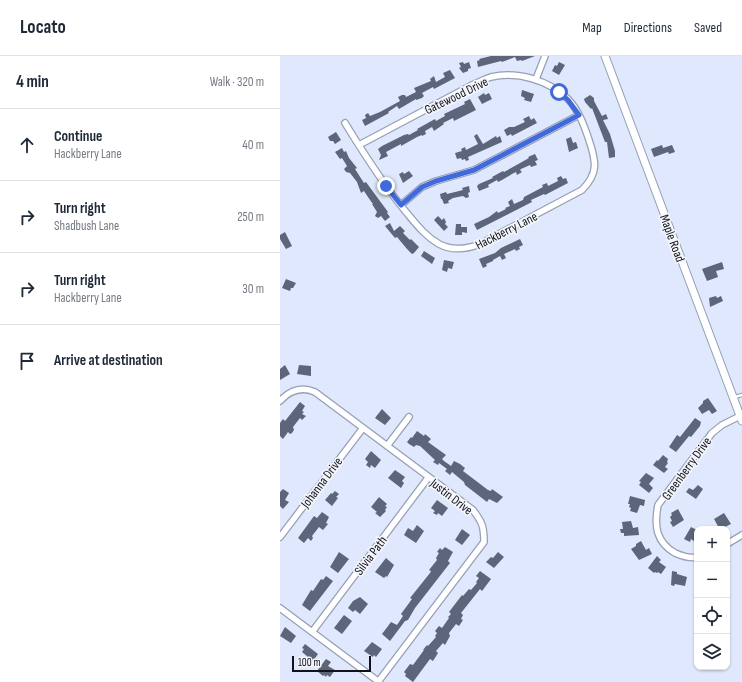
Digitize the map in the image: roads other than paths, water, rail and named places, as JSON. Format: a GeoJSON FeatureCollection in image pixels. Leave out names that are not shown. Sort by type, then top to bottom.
{"type":"FeatureCollection","features":[{"type":"Feature","properties":{"kind":"street"},"geometry":{"type":"LineString","coordinates":[[536,79],[545,56]]}},
{"type":"Feature","properties":{"kind":"street","name":"Maple Road"},"geometry":{"type":"LineString","coordinates":[[605,56],[741,419]]}},
{"type":"Feature","properties":{"kind":"street","name":"Gatewood Drive"},"geometry":{"type":"LineString","coordinates":[[359,145],[474,84],[490,78],[501,76],[518,76],[536,79]]}},
{"type":"Feature","properties":{"kind":"street","name":"Hackberry Lane"},"geometry":{"type":"LineString","coordinates":[[345,123],[386,186],[429,237],[440,245],[455,249],[470,248],[571,197],[587,185],[594,170],[595,156],[579,115],[568,100],[559,92],[536,79]]}},
{"type":"Feature","properties":{"kind":"street"},"geometry":{"type":"LineString","coordinates":[[401,205],[422,187],[436,181],[474,170],[579,115]]}},
{"type":"Feature","properties":{"kind":"street","name":"Justin Drive"},"geometry":{"type":"LineString","coordinates":[[280,401],[286,394],[295,390],[302,389],[315,392],[472,510],[481,520],[484,530],[484,542],[378,682]]}},
{"type":"Feature","properties":{"kind":"street"},"geometry":{"type":"LineString","coordinates":[[387,446],[409,417]]}},
{"type":"Feature","properties":{"kind":"street","name":"Greenberry Drive"},"geometry":{"type":"LineString","coordinates":[[694,558],[681,556],[667,548],[659,536],[656,520],[658,505],[712,433],[722,425],[741,419]]}},
{"type":"Feature","properties":{"kind":"street","name":"Johanna Drive"},"geometry":{"type":"LineString","coordinates":[[280,537],[362,428]]}},
{"type":"Feature","properties":{"kind":"street","name":"Silvia Path"},"geometry":{"type":"LineString","coordinates":[[312,632],[428,478]]}},
{"type":"Feature","properties":{"kind":"street"},"geometry":{"type":"LineString","coordinates":[[730,542],[742,535]]}},
{"type":"Feature","properties":{"kind":"street"},"geometry":{"type":"LineString","coordinates":[[280,608],[378,682]]}},
{"type":"Feature","properties":{"kind":"lane"},"geometry":{"type":"LineString","coordinates":[[733,397],[742,395]]}}]}
